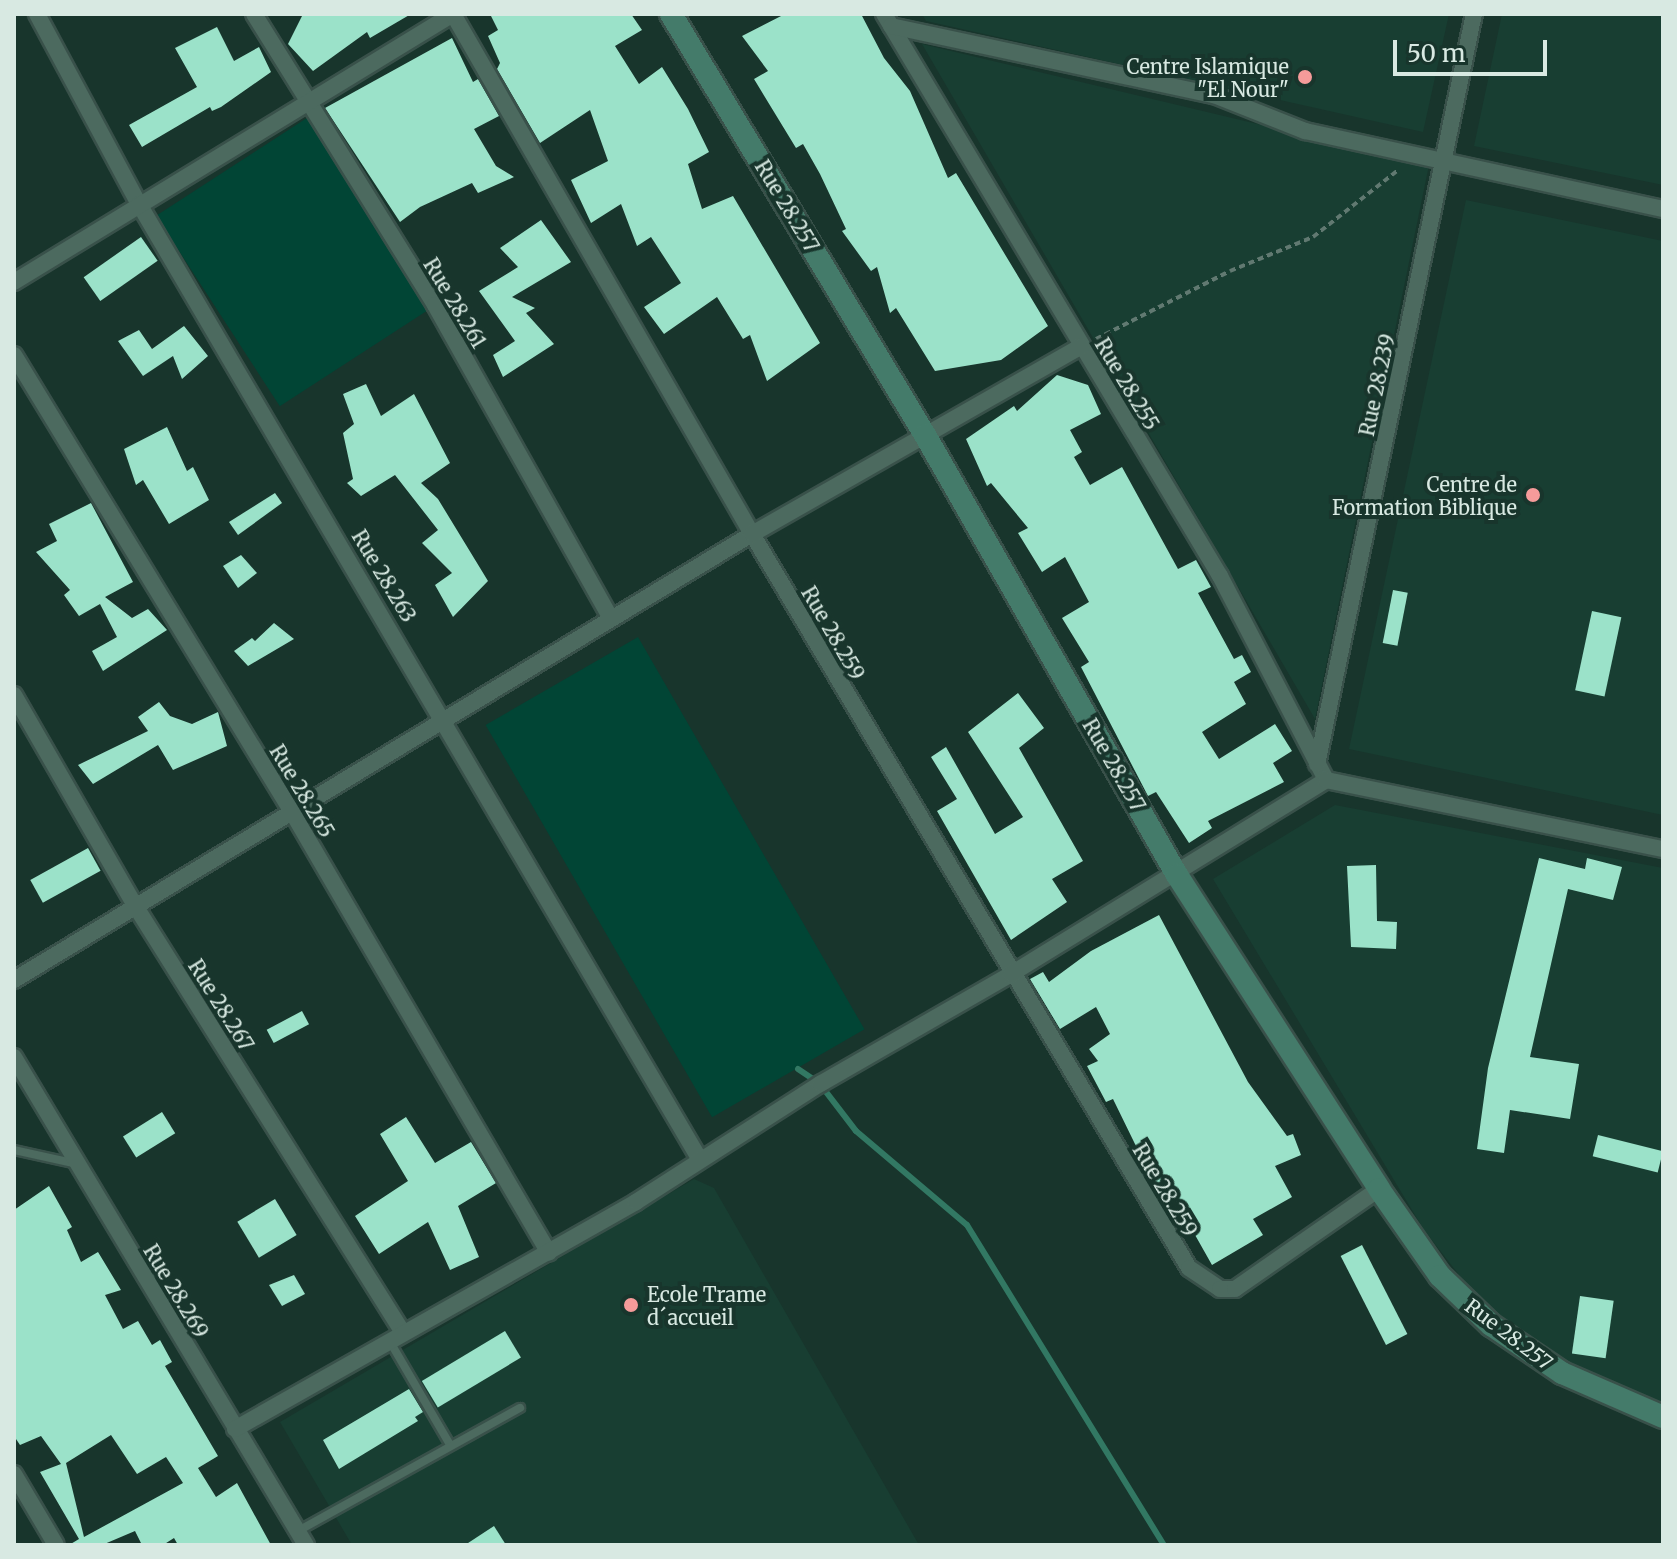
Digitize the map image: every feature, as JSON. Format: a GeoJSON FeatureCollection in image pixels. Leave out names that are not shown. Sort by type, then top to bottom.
{"type":"FeatureCollection","features":[{"type":"Feature","properties":{"kind":"street","name":"Rue 28.263"},"geometry":{"type":"LineString","coordinates":[[37,14],[139,204],[446,719],[699,1158]]}},
{"type":"Feature","properties":{"kind":"street","name":"Rue 28.261"},"geometry":{"type":"LineString","coordinates":[[254,14],[435,305],[611,618]]}},
{"type":"Feature","properties":{"kind":"street"},"geometry":{"type":"LineString","coordinates":[[14,282],[453,14]]}},
{"type":"Feature","properties":{"kind":"street","name":"Rue 28.259"},"geometry":{"type":"LineString","coordinates":[[453,14],[752,534],[1011,974],[1189,1268],[1220,1289],[1235,1289],[1379,1189]]}},
{"type":"Feature","properties":{"kind":"street","name":"Rue 28.257"},"geometry":{"type":"LineString","coordinates":[[671,14],[925,435],[1177,875],[1379,1189],[1440,1276],[1491,1325],[1562,1373],[1663,1417]]}},
{"type":"Feature","properties":{"kind":"street","name":"Rue 28.239"},"geometry":{"type":"LineString","coordinates":[[1317,764],[1474,14]]}},
{"type":"Feature","properties":{"kind":"street"},"geometry":{"type":"LineString","coordinates":[[888,20],[1214,95],[1305,131],[1663,209]]}},
{"type":"Feature","properties":{"kind":"street","name":"Rue 28.255"},"geometry":{"type":"LineString","coordinates":[[888,20],[1220,576],[1326,780]]}},
{"type":"Feature","properties":{"kind":"street"},"geometry":{"type":"LineString","coordinates":[[14,980],[752,534],[1081,346]]}},
{"type":"Feature","properties":{"kind":"street","name":"Rue 28.265"},"geometry":{"type":"LineString","coordinates":[[14,355],[292,812],[549,1253]]}},
{"type":"Feature","properties":{"kind":"street","name":"Rue 28.267"},"geometry":{"type":"LineString","coordinates":[[14,695],[136,907],[395,1335]]}},
{"type":"Feature","properties":{"kind":"street"},"geometry":{"type":"LineString","coordinates":[[235,1429],[395,1335],[549,1253],[636,1202],[699,1158],[1177,875],[1326,780],[1663,849]]}},
{"type":"Feature","properties":{"kind":"street","name":"Rue 28.269"},"geometry":{"type":"LineString","coordinates":[[14,1057],[301,1538]]}},
{"type":"Feature","properties":{"kind":"street"},"geometry":{"type":"LineString","coordinates":[[14,1474],[56,1545]]}},
{"type":"Feature","properties":{"kind":"lane"},"geometry":{"type":"LineString","coordinates":[[14,1150],[78,1164]]}},
{"type":"Feature","properties":{"kind":"lane"},"geometry":{"type":"LineString","coordinates":[[395,1335],[449,1443]]}},
{"type":"Feature","properties":{"kind":"lane"},"geometry":{"type":"LineString","coordinates":[[301,1538],[449,1443],[520,1408]]}},
{"type":"Feature","properties":{"kind":"path"},"geometry":{"type":"LineString","coordinates":[[1081,346],[1230,271],[1313,237],[1417,155]]}},
{"type":"Feature","properties":{"kind":"shaded area","name":"Centre Islamique \"El Nour\""},"geometry":{"type":"Polygon","coordinates":[[[922,14],[1449,14],[1423,132],[926,21],[922,14]]]}},
{"type":"Feature","properties":{"kind":"shaded area"},"geometry":{"type":"Polygon","coordinates":[[[1502,14],[1663,14],[1663,185],[1474,146],[1502,14]]]}},
{"type":"Feature","properties":{"kind":"shaded area"},"geometry":{"type":"Polygon","coordinates":[[[922,44],[1429,165],[1315,719],[922,44]]]}},
{"type":"Feature","properties":{"kind":"shaded area"},"geometry":{"type":"Polygon","coordinates":[[[313,114],[437,304],[280,406],[156,216],[313,114]]]}},
{"type":"Feature","properties":{"kind":"shaded area","name":"Centre de Formation Biblique"},"geometry":{"type":"Polygon","coordinates":[[[1466,200],[1663,241],[1663,815],[1349,749],[1466,200]]]}},
{"type":"Feature","properties":{"kind":"shaded area"},"geometry":{"type":"Polygon","coordinates":[[[638,637],[864,1029],[712,1117],[486,725],[638,637]]]}},
{"type":"Feature","properties":{"kind":"shaded area"},"geometry":{"type":"Polygon","coordinates":[[[1335,805],[1663,868],[1663,1405],[1622,1393],[1577,1371],[1488,1312],[1424,1230],[1213,879],[1335,805]]]}},
{"type":"Feature","properties":{"kind":"shaded area","name":"Ecole Trame d´accueil"},"geometry":{"type":"Polygon","coordinates":[[[694,1179],[714,1188],[919,1545],[352,1545],[280,1422],[694,1179]]]}},
{"type":"Feature","properties":{"kind":"building"},"geometry":{"type":"Polygon","coordinates":[[[303,14],[411,14],[370,38],[367,32],[313,71],[288,44],[303,14]]]}},
{"type":"Feature","properties":{"kind":"building"},"geometry":{"type":"Polygon","coordinates":[[[490,14],[631,14],[642,30],[615,46],[639,84],[662,67],[688,109],[709,152],[688,164],[702,209],[733,196],[820,343],[767,381],[750,335],[743,339],[717,297],[664,334],[644,307],[681,283],[651,237],[637,246],[621,204],[591,223],[571,180],[608,161],[590,110],[540,143],[497,69],[500,63],[488,36],[498,30],[490,14]]]}},
{"type":"Feature","properties":{"kind":"building"},"geometry":{"type":"Polygon","coordinates":[[[785,14],[861,14],[884,58],[910,91],[948,178],[956,173],[1048,326],[1001,360],[935,371],[896,308],[890,313],[877,267],[871,271],[842,231],[846,229],[803,144],[796,148],[754,79],[768,71],[742,36],[785,14]]]}},
{"type":"Feature","properties":{"kind":"building"},"geometry":{"type":"Polygon","coordinates":[[[217,27],[234,61],[259,47],[271,72],[221,107],[212,111],[210,107],[142,147],[129,125],[197,87],[175,48],[217,27]]]}},
{"type":"Feature","properties":{"kind":"building"},"geometry":{"type":"Polygon","coordinates":[[[452,38],[473,82],[478,79],[499,116],[474,129],[496,166],[514,177],[478,193],[472,183],[420,207],[400,222],[325,108],[452,38]]]}},
{"type":"Feature","properties":{"kind":"building"},"geometry":{"type":"Polygon","coordinates":[[[541,220],[571,262],[512,297],[535,308],[526,313],[554,344],[503,377],[493,355],[515,341],[479,291],[518,267],[500,248],[541,220]]]}},
{"type":"Feature","properties":{"kind":"building"},"geometry":{"type":"Polygon","coordinates":[[[141,237],[158,261],[100,301],[84,277],[141,237]]]}},
{"type":"Feature","properties":{"kind":"building"},"geometry":{"type":"Polygon","coordinates":[[[184,326],[208,356],[182,379],[173,356],[143,376],[118,341],[139,330],[152,349],[184,326]]]}},
{"type":"Feature","properties":{"kind":"building"},"geometry":{"type":"Polygon","coordinates":[[[1057,375],[1088,385],[1101,414],[1070,430],[1082,452],[1074,457],[1090,485],[1122,467],[1178,569],[1196,560],[1211,587],[1198,593],[1234,659],[1242,655],[1251,672],[1234,682],[1246,704],[1202,732],[1219,759],[1275,724],[1292,751],[1273,763],[1284,782],[1208,821],[1212,828],[1189,843],[1156,792],[1148,796],[1081,667],[1089,662],[1062,618],[1089,602],[1065,557],[1042,572],[1018,533],[1028,528],[991,483],[987,486],[966,439],[1014,406],[1017,411],[1057,375]]]}},
{"type":"Feature","properties":{"kind":"building"},"geometry":{"type":"Polygon","coordinates":[[[366,384],[381,416],[414,394],[450,463],[421,483],[438,499],[488,581],[453,617],[435,585],[452,573],[422,543],[438,530],[395,475],[361,496],[347,483],[353,479],[343,433],[354,424],[343,394],[366,384]]]}},
{"type":"Feature","properties":{"kind":"building"},"geometry":{"type":"Polygon","coordinates":[[[167,427],[187,471],[193,467],[209,500],[169,524],[143,480],[136,485],[124,449],[167,427]]]}},
{"type":"Feature","properties":{"kind":"building"},"geometry":{"type":"Polygon","coordinates":[[[275,493],[282,503],[238,535],[229,522],[275,493]]]}},
{"type":"Feature","properties":{"kind":"building"},"geometry":{"type":"Polygon","coordinates":[[[91,503],[133,582],[105,597],[132,618],[148,609],[167,630],[103,671],[92,651],[117,637],[100,604],[79,616],[64,595],[70,590],[36,552],[57,541],[49,524],[91,503]]]}},
{"type":"Feature","properties":{"kind":"building"},"geometry":{"type":"Polygon","coordinates":[[[241,555],[257,573],[238,588],[223,566],[241,555]]]}},
{"type":"Feature","properties":{"kind":"building"},"geometry":{"type":"Polygon","coordinates":[[[1393,590],[1408,593],[1397,646],[1383,643],[1393,590]]]}},
{"type":"Feature","properties":{"kind":"building"},"geometry":{"type":"Polygon","coordinates":[[[1592,611],[1621,617],[1605,696],[1575,690],[1592,611]]]}},
{"type":"Feature","properties":{"kind":"building"},"geometry":{"type":"Polygon","coordinates":[[[274,623],[294,639],[248,666],[234,651],[252,638],[255,641],[274,623]]]}},
{"type":"Feature","properties":{"kind":"building"},"geometry":{"type":"Polygon","coordinates":[[[1018,693],[1044,728],[1019,748],[1083,861],[1052,879],[1067,902],[1011,940],[937,811],[957,799],[931,757],[946,747],[995,834],[1023,817],[968,732],[1018,693]]]}},
{"type":"Feature","properties":{"kind":"building"},"geometry":{"type":"Polygon","coordinates":[[[159,702],[170,716],[192,724],[218,712],[227,746],[173,770],[158,745],[93,784],[78,765],[148,731],[138,717],[159,702]]]}},
{"type":"Feature","properties":{"kind":"building"},"geometry":{"type":"Polygon","coordinates":[[[88,848],[101,871],[43,903],[30,880],[88,848]]]}},
{"type":"Feature","properties":{"kind":"building"},"geometry":{"type":"Polygon","coordinates":[[[1539,858],[1585,869],[1587,858],[1622,867],[1613,900],[1568,889],[1530,1057],[1579,1064],[1570,1119],[1510,1110],[1504,1153],[1477,1149],[1488,1068],[1539,858]]]}},
{"type":"Feature","properties":{"kind":"building"},"geometry":{"type":"Polygon","coordinates":[[[1376,865],[1377,921],[1397,922],[1396,949],[1351,947],[1347,866],[1376,865]]]}},
{"type":"Feature","properties":{"kind":"building"},"geometry":{"type":"Polygon","coordinates":[[[1159,915],[1248,1082],[1287,1136],[1293,1134],[1301,1155],[1275,1166],[1292,1197],[1253,1219],[1263,1235],[1212,1265],[1164,1180],[1155,1185],[1113,1099],[1106,1102],[1087,1066],[1098,1061],[1089,1049],[1110,1034],[1096,1007],[1060,1029],[1030,979],[1043,972],[1049,982],[1091,951],[1159,915]]]}},
{"type":"Feature","properties":{"kind":"building"},"geometry":{"type":"Polygon","coordinates":[[[302,1011],[309,1024],[274,1043],[267,1030],[302,1011]]]}},
{"type":"Feature","properties":{"kind":"building"},"geometry":{"type":"Polygon","coordinates":[[[162,1112],[175,1133],[136,1158],[123,1136],[162,1112]]]}},
{"type":"Feature","properties":{"kind":"building"},"geometry":{"type":"Polygon","coordinates":[[[406,1117],[435,1163],[471,1142],[496,1183],[458,1206],[479,1257],[450,1270],[428,1222],[379,1254],[355,1216],[408,1181],[380,1134],[406,1117]]]}},
{"type":"Feature","properties":{"kind":"building"},"geometry":{"type":"Polygon","coordinates":[[[1598,1135],[1663,1151],[1658,1173],[1593,1156],[1598,1135]]]}},
{"type":"Feature","properties":{"kind":"building"},"geometry":{"type":"Polygon","coordinates":[[[49,1186],[72,1227],[67,1230],[81,1262],[98,1252],[121,1290],[105,1295],[123,1329],[138,1321],[152,1345],[160,1340],[172,1362],[165,1366],[218,1456],[198,1468],[216,1497],[237,1483],[271,1545],[178,1545],[174,1538],[163,1545],[142,1545],[135,1531],[102,1545],[69,1545],[79,1539],[40,1472],[61,1464],[41,1436],[20,1445],[14,1436],[14,1210],[49,1186]],[[111,1435],[66,1463],[84,1537],[183,1483],[166,1457],[137,1474],[111,1435]]]}},
{"type":"Feature","properties":{"kind":"building"},"geometry":{"type":"Polygon","coordinates":[[[275,1199],[297,1235],[259,1258],[237,1222],[275,1199]]]}},
{"type":"Feature","properties":{"kind":"building"},"geometry":{"type":"Polygon","coordinates":[[[1362,1245],[1407,1334],[1386,1345],[1341,1256],[1362,1245]]]}},
{"type":"Feature","properties":{"kind":"building"},"geometry":{"type":"Polygon","coordinates":[[[294,1275],[305,1294],[282,1306],[269,1285],[294,1275]]]}},
{"type":"Feature","properties":{"kind":"building"},"geometry":{"type":"Polygon","coordinates":[[[1580,1296],[1614,1301],[1606,1358],[1572,1353],[1580,1296]]]}},
{"type":"Feature","properties":{"kind":"building"},"geometry":{"type":"Polygon","coordinates":[[[505,1331],[521,1358],[438,1408],[422,1381],[505,1331]]]}},
{"type":"Feature","properties":{"kind":"building"},"geometry":{"type":"Polygon","coordinates":[[[409,1389],[423,1412],[415,1417],[418,1421],[339,1469],[323,1440],[409,1389]]]}},
{"type":"Feature","properties":{"kind":"building"},"geometry":{"type":"Polygon","coordinates":[[[494,1526],[506,1545],[465,1545],[494,1526]]]}},
{"type":"Feature","properties":{"kind":"waterway"},"geometry":{"type":"LineString","coordinates":[[798,1069],[820,1084],[856,1131],[967,1225],[1164,1545]]}},
{"type":"Feature","properties":{"kind":"place","name":"Centre Islamique \"El Nour\""},"geometry":{"type":"Point","coordinates":[1305,77]}},
{"type":"Feature","properties":{"kind":"place","name":"Centre de Formation Biblique"},"geometry":{"type":"Point","coordinates":[1533,495]}},
{"type":"Feature","properties":{"kind":"place","name":"Ecole Trame d´accueil"},"geometry":{"type":"Point","coordinates":[631,1305]}}]}
